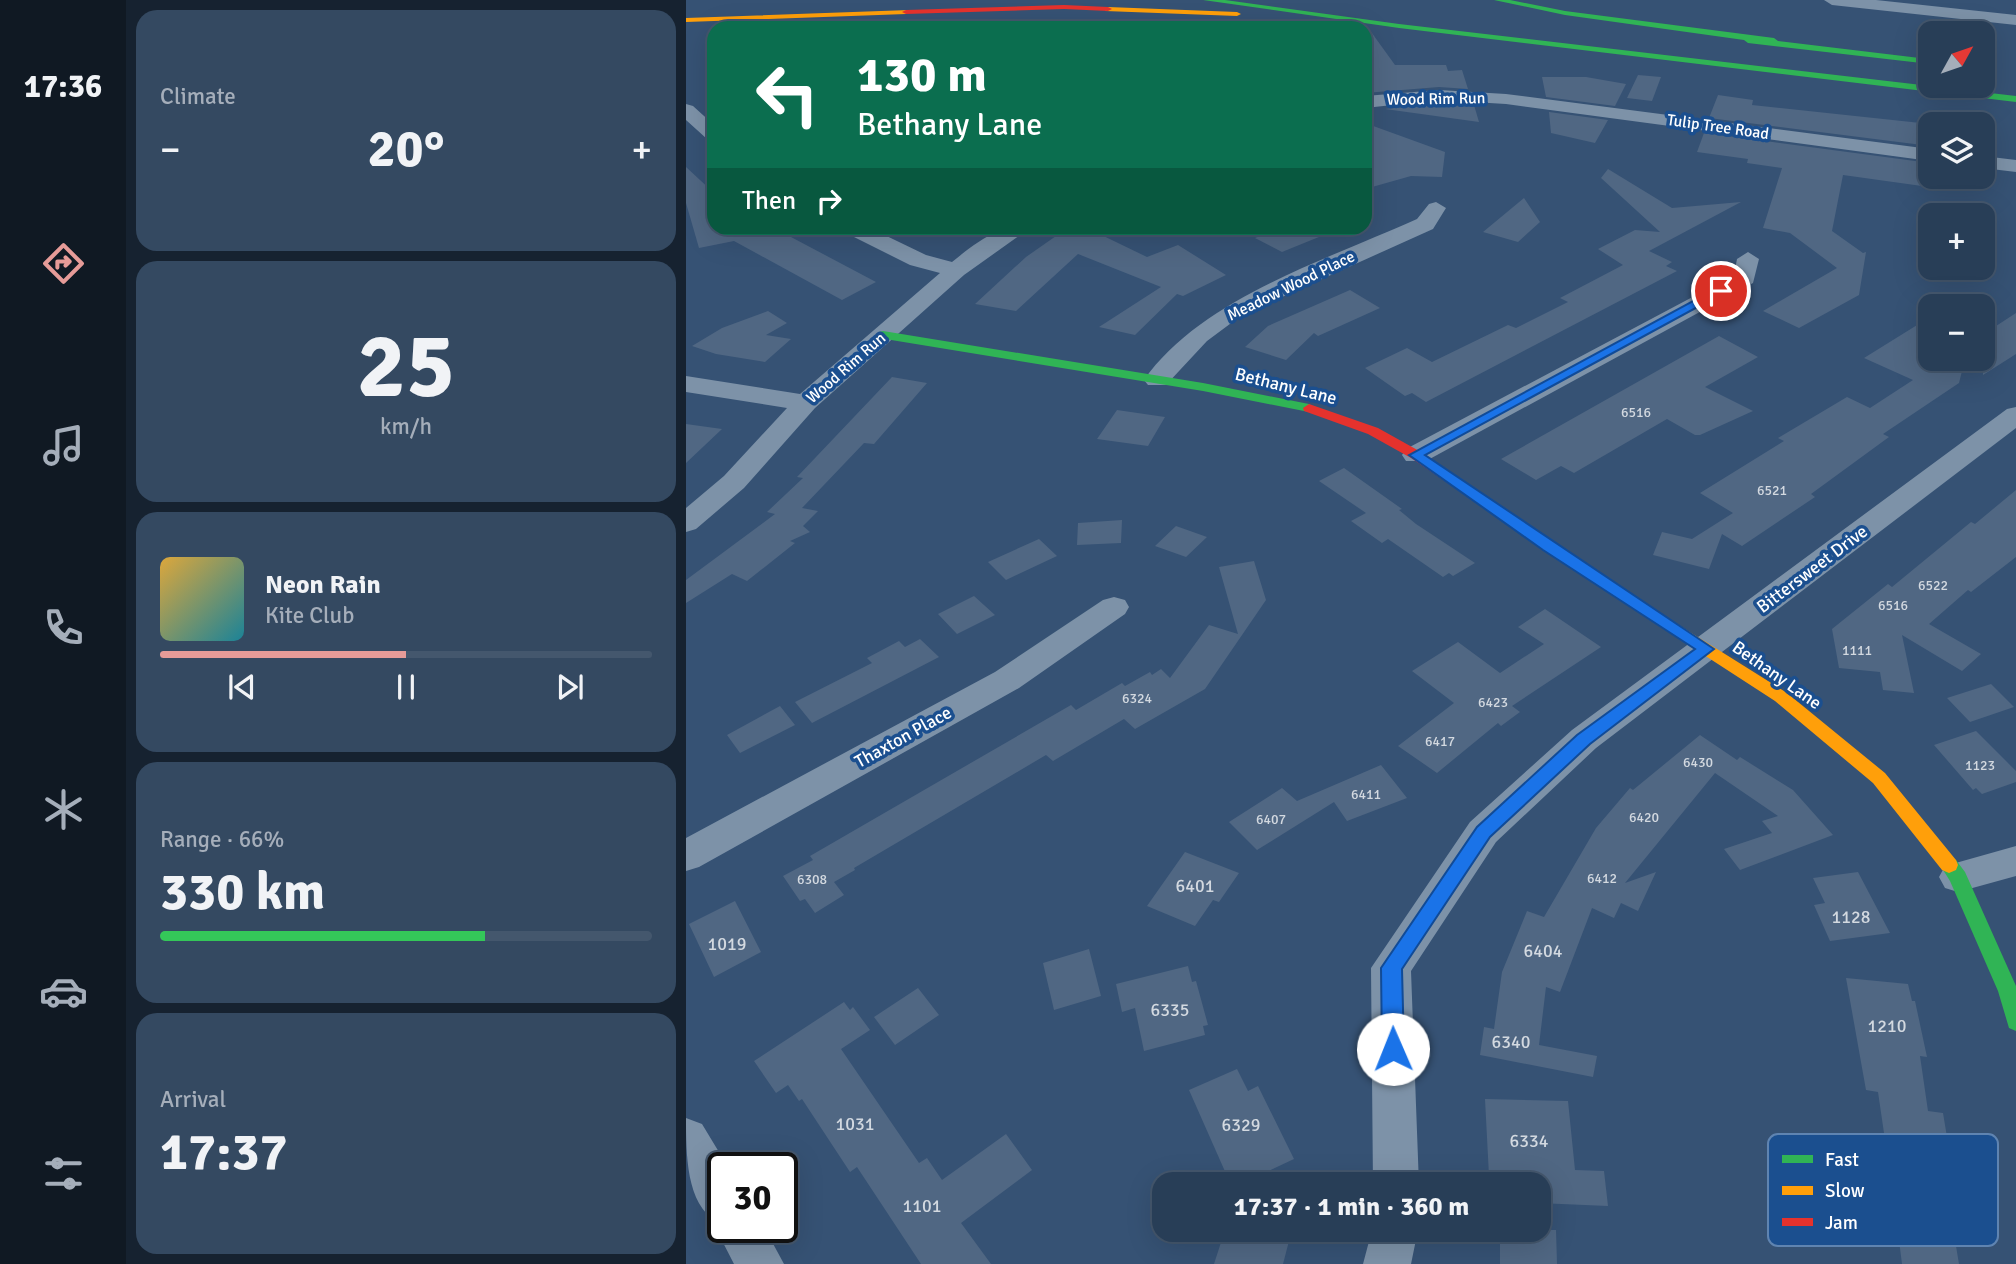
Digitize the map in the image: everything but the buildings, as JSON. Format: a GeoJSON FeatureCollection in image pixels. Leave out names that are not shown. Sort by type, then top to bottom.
{"type":"FeatureCollection","features":[{"type":"Feature","properties":{"kind":"main road"},"geometry":{"type":"LineString","coordinates":[[1207,0],[1362,21]]}},
{"type":"Feature","properties":{"kind":"main road"},"geometry":{"type":"LineString","coordinates":[[1498,0],[1565,13],[1918,60]]}},
{"type":"Feature","properties":{"kind":"main road"},"geometry":{"type":"LineString","coordinates":[[686,20],[1064,7],[1202,12],[1329,21]]}},
{"type":"Feature","properties":{"kind":"main road"},"geometry":{"type":"LineString","coordinates":[[1479,10],[1853,52]]}},
{"type":"Feature","properties":{"kind":"main road"},"geometry":{"type":"LineString","coordinates":[[1372,22],[2016,99]]}},
{"type":"Feature","properties":{"kind":"main road"},"geometry":{"type":"LineString","coordinates":[[1372,24],[1399,26]]}},
{"type":"Feature","properties":{"kind":"main road","name":"Bethany Lane"},"geometry":{"type":"LineString","coordinates":[[883,335],[1006,358],[1249,395],[1312,409],[1373,432],[1416,455],[1548,547],[1781,697],[1878,778],[1958,877],[2008,991],[2016,1021]]}},
{"type":"Feature","properties":{"kind":"street"},"geometry":{"type":"LineString","coordinates":[[1832,0],[1967,7],[2016,19]]}},
{"type":"Feature","properties":{"kind":"street","name":"Wood Rim Run"},"geometry":{"type":"LineString","coordinates":[[1372,101],[1439,95],[1506,99]]}},
{"type":"Feature","properties":{"kind":"street","name":"Tulip Tree Road"},"geometry":{"type":"LineString","coordinates":[[1506,99],[1918,153]]}},
{"type":"Feature","properties":{"kind":"street"},"geometry":{"type":"LineString","coordinates":[[686,110],[707,129]]}},
{"type":"Feature","properties":{"kind":"street"},"geometry":{"type":"LineString","coordinates":[[1995,163],[2016,166]]}},
{"type":"Feature","properties":{"kind":"street","name":"Meadow Wood Place"},"geometry":{"type":"LineString","coordinates":[[1157,380],[1198,336],[1234,310],[1425,224],[1436,208]]}},
{"type":"Feature","properties":{"kind":"street"},"geometry":{"type":"LineString","coordinates":[[868,235],[918,260],[956,270]]}},
{"type":"Feature","properties":{"kind":"street","name":"Wood Rim Run"},"geometry":{"type":"LineString","coordinates":[[686,523],[734,482],[806,403],[956,270],[986,246],[1006,235]]}},
{"type":"Feature","properties":{"kind":"street"},"geometry":{"type":"LineString","coordinates":[[1416,455],[1745,278],[1748,259]]}},
{"type":"Feature","properties":{"kind":"street"},"geometry":{"type":"LineString","coordinates":[[686,384],[806,403]]}},
{"type":"Feature","properties":{"kind":"street","name":"Bittersweet Drive"},"geometry":{"type":"LineString","coordinates":[[1396,1172],[1391,968],[1483,832],[1584,739],[2016,415]]}},
{"type":"Feature","properties":{"kind":"street","name":"Thaxton Place"},"geometry":{"type":"LineString","coordinates":[[686,856],[1007,680],[1114,607]]}},
{"type":"Feature","properties":{"kind":"street"},"geometry":{"type":"LineString","coordinates":[[1958,877],[2016,861]]}},
{"type":"Feature","properties":{"kind":"street"},"geometry":{"type":"LineString","coordinates":[[686,1139],[707,1174]]}},
{"type":"Feature","properties":{"kind":"street"},"geometry":{"type":"LineString","coordinates":[[1387,1264],[1392,1242]]}},
{"type":"Feature","properties":{"kind":"street"},"geometry":{"type":"LineString","coordinates":[[748,1243],[760,1264]]}},
{"type":"Feature","properties":{"kind":"traffic: fast"},"geometry":{"type":"LineString","coordinates":[[1207,0],[1362,21]]}},
{"type":"Feature","properties":{"kind":"traffic: fast"},"geometry":{"type":"LineString","coordinates":[[1498,0],[1565,13],[1774,41]]}},
{"type":"Feature","properties":{"kind":"traffic: fast"},"geometry":{"type":"LineString","coordinates":[[1372,22],[2016,99]]}},
{"type":"Feature","properties":{"kind":"traffic: fast"},"geometry":{"type":"LineString","coordinates":[[1748,40],[1918,61]]}},
{"type":"Feature","properties":{"kind":"traffic: fast"},"geometry":{"type":"LineString","coordinates":[[883,335],[1203,387],[1309,408]]}},
{"type":"Feature","properties":{"kind":"traffic: fast"},"geometry":{"type":"LineString","coordinates":[[1949,865],[1958,877],[2008,991],[2016,1022]]}},
{"type":"Feature","properties":{"kind":"traffic: slow"},"geometry":{"type":"LineString","coordinates":[[1108,9],[1237,14]]}},
{"type":"Feature","properties":{"kind":"traffic: slow"},"geometry":{"type":"LineString","coordinates":[[686,20],[906,12]]}},
{"type":"Feature","properties":{"kind":"traffic: slow"},"geometry":{"type":"LineString","coordinates":[[1615,590],[1781,697],[1879,778],[1949,865]]}},
{"type":"Feature","properties":{"kind":"traffic: jam"},"geometry":{"type":"LineString","coordinates":[[906,12],[1064,7],[1108,9]]}},
{"type":"Feature","properties":{"kind":"traffic: jam"},"geometry":{"type":"LineString","coordinates":[[1309,408],[1373,431],[1416,455],[1615,590]]}},
{"type":"Feature","properties":{"kind":"route"},"geometry":{"type":"LineString","coordinates":[[1393,1049],[1391,968],[1483,832],[1584,739],[1706,649],[1548,547],[1416,455],[1721,291]]}}]}
